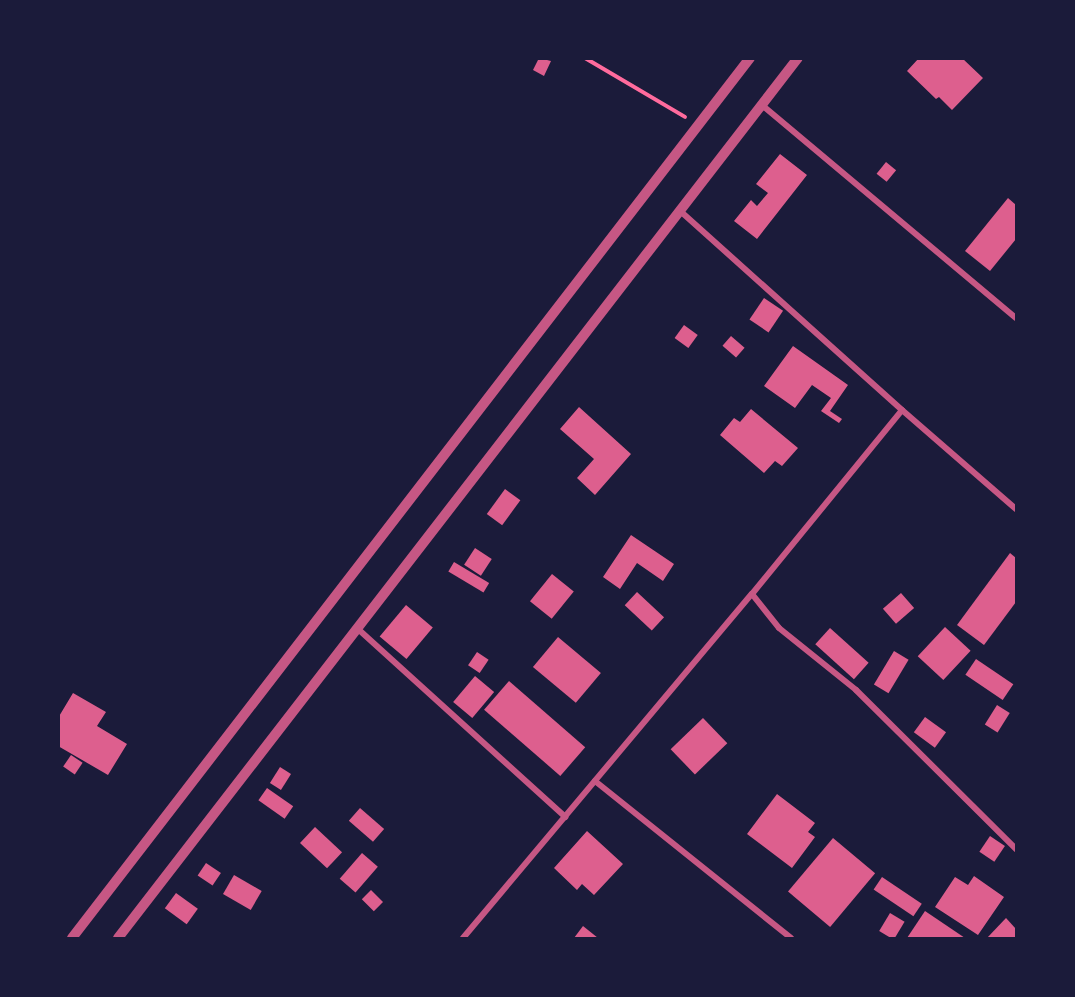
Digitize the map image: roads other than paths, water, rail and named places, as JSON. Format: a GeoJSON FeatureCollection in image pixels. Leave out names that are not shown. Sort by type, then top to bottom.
{"type":"FeatureCollection","features":[{"type":"Feature","properties":{"kind":"street"},"geometry":{"type":"LineString","coordinates":[[72,939],[750,58]]}},
{"type":"Feature","properties":{"kind":"street"},"geometry":{"type":"LineString","coordinates":[[118,939],[798,58]]}},
{"type":"Feature","properties":{"kind":"street"},"geometry":{"type":"LineString","coordinates":[[762,105],[1017,318]]}},
{"type":"Feature","properties":{"kind":"street"},"geometry":{"type":"LineString","coordinates":[[680,212],[1017,509]]}},
{"type":"Feature","properties":{"kind":"street"},"geometry":{"type":"LineString","coordinates":[[463,939],[752,594],[902,410]]}},
{"type":"Feature","properties":{"kind":"street"},"geometry":{"type":"LineString","coordinates":[[752,594],[778,627],[856,690],[1017,849]]}},
{"type":"Feature","properties":{"kind":"street"},"geometry":{"type":"LineString","coordinates":[[358,629],[565,817]]}},
{"type":"Feature","properties":{"kind":"street"},"geometry":{"type":"LineString","coordinates":[[595,781],[791,939]]}}]}
